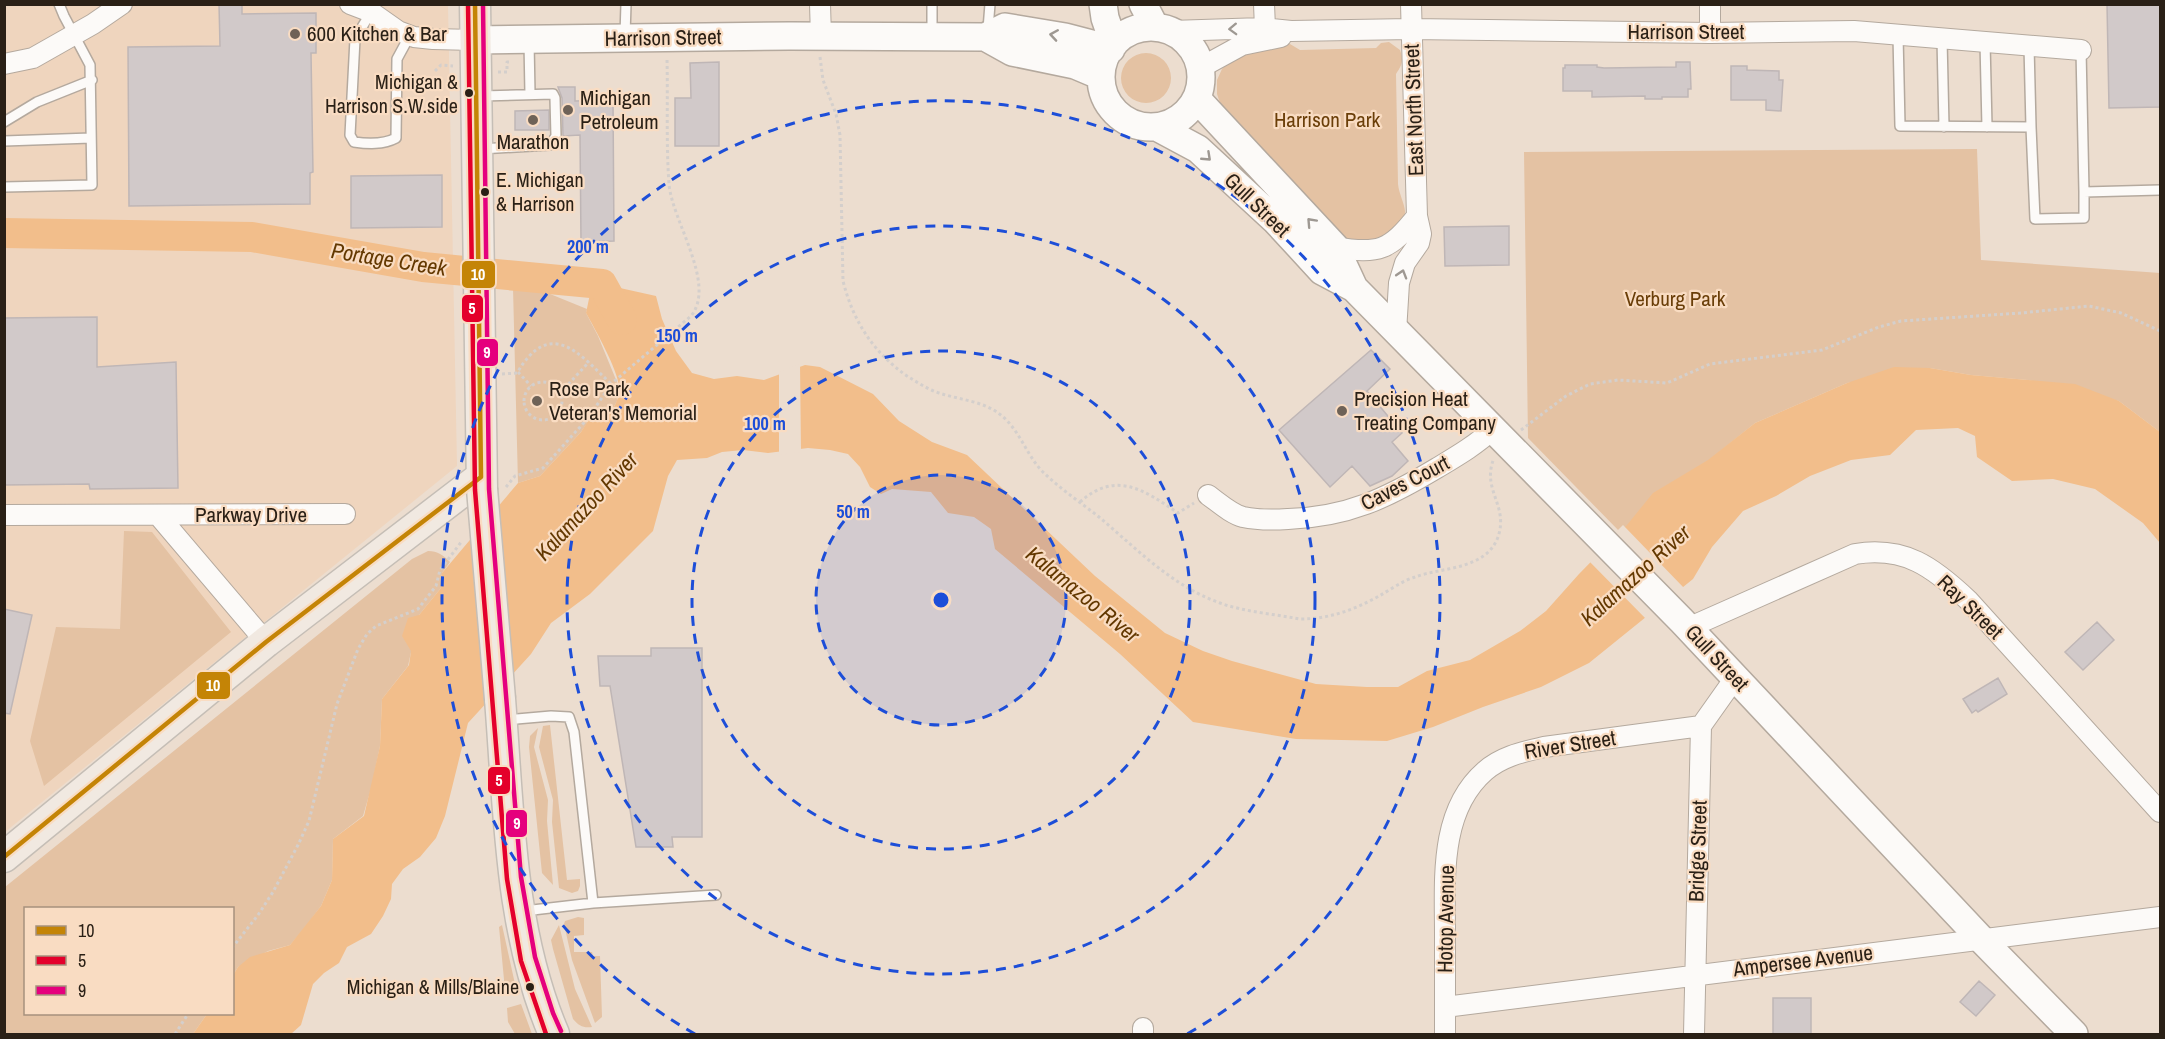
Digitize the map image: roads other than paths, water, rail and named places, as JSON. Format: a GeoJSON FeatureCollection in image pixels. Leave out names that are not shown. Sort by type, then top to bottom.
{"type":"FeatureCollection","features":[{"type":"Feature","properties":{"kind":"main road"},"geometry":{"type":"LineString","coordinates":[[475,5],[482,483],[514,878],[528,959],[554,1035]]}},
{"type":"Feature","properties":{"kind":"main road"},"geometry":{"type":"LineString","coordinates":[[4,857],[266,642],[482,483]]}},
{"type":"Feature","properties":{"kind":"street"},"geometry":{"type":"LineString","coordinates":[[4,64],[33,58],[122,4]]}},
{"type":"Feature","properties":{"kind":"street","name":"Harrison Street"},"geometry":{"type":"LineString","coordinates":[[350,4],[371,12],[398,31],[433,39],[985,37],[1005,27],[1112,46]]}},
{"type":"Feature","properties":{"kind":"street"},"geometry":{"type":"LineString","coordinates":[[820,4],[821,37]]}},
{"type":"Feature","properties":{"kind":"street"},"geometry":{"type":"LineString","coordinates":[[1104,4],[1112,46]]}},
{"type":"Feature","properties":{"kind":"street"},"geometry":{"type":"LineString","coordinates":[[1264,4],[1264,28]]}},
{"type":"Feature","properties":{"kind":"street","name":"East North Street"},"geometry":{"type":"LineString","coordinates":[[1396,332],[1399,283],[1405,263],[1419,243],[1421,234],[1417,216],[1411,4]]}},
{"type":"Feature","properties":{"kind":"street"},"geometry":{"type":"LineString","coordinates":[[1710,4],[1710,33]]}},
{"type":"Feature","properties":{"kind":"street"},"geometry":{"type":"LineString","coordinates":[[1156,21],[1185,39],[1195,52],[1200,68],[1201,83],[1197,99],[1187,112],[1173,122],[1157,127],[1140,126],[1124,120],[1112,108],[1104,93],[1101,76],[1104,60],[1112,46],[1139,28],[1156,21]]}},
{"type":"Feature","properties":{"kind":"street","name":"Harrison Street"},"geometry":{"type":"LineString","coordinates":[[1156,21],[1291,31],[1411,29],[1710,33],[1854,31],[2080,50]]}},
{"type":"Feature","properties":{"kind":"street","name":"Harrison Street"},"geometry":{"type":"LineString","coordinates":[[1200,68],[1242,45],[1279,38],[1291,31]]}},
{"type":"Feature","properties":{"kind":"street","name":"Harrison Street"},"geometry":{"type":"LineString","coordinates":[[985,37],[1012,52],[1075,65],[1101,76]]}},
{"type":"Feature","properties":{"kind":"street","name":"Gull Street"},"geometry":{"type":"LineString","coordinates":[[1197,99],[1335,247],[1354,288]]}},
{"type":"Feature","properties":{"kind":"street","name":"Gull Street"},"geometry":{"type":"LineString","coordinates":[[1157,127],[1198,148],[1276,221],[1322,271],[1354,288],[1685,624],[2074,1035]]}},
{"type":"Feature","properties":{"kind":"street"},"geometry":{"type":"LineString","coordinates":[[1335,247],[1357,252],[1373,251],[1387,246],[1400,237],[1417,216]]}},
{"type":"Feature","properties":{"kind":"street","name":"Caves Court"},"geometry":{"type":"LineString","coordinates":[[1208,495],[1240,516],[1268,520],[1308,519],[1338,513],[1362,507],[1407,486],[1479,442],[1501,436]]}},
{"type":"Feature","properties":{"kind":"street","name":"Parkway Drive"},"geometry":{"type":"LineString","coordinates":[[4,515],[345,514]]}},
{"type":"Feature","properties":{"kind":"street","name":"Parkway Drive"},"geometry":{"type":"LineString","coordinates":[[158,515],[266,642]]}},
{"type":"Feature","properties":{"kind":"street","name":"Ray Street"},"geometry":{"type":"LineString","coordinates":[[1685,624],[1855,554],[1873,551],[1902,555],[1933,571],[1968,600],[2160,812]]}},
{"type":"Feature","properties":{"kind":"street"},"geometry":{"type":"LineString","coordinates":[[1701,726],[1736,678]]}},
{"type":"Feature","properties":{"kind":"street","name":"River Street"},"geometry":{"type":"LineString","coordinates":[[1460,804],[1468,790],[1487,769],[1519,753],[1544,747],[1701,726]]}},
{"type":"Feature","properties":{"kind":"street","name":"Bridge Street"},"geometry":{"type":"LineString","coordinates":[[1694,1035],[1701,726]]}},
{"type":"Feature","properties":{"kind":"street","name":"Hotop Avenue"},"geometry":{"type":"LineString","coordinates":[[1445,1035],[1446,864],[1449,841],[1460,804]]}},
{"type":"Feature","properties":{"kind":"street","name":"Ampersee Avenue"},"geometry":{"type":"LineString","coordinates":[[1445,1006],[2160,916]]}},
{"type":"Feature","properties":{"kind":"lane"},"geometry":{"type":"LineString","coordinates":[[4,187],[92,185],[90,65],[59,4]]}},
{"type":"Feature","properties":{"kind":"lane"},"geometry":{"type":"LineString","coordinates":[[625,39],[626,4]]}},
{"type":"Feature","properties":{"kind":"lane"},"geometry":{"type":"LineString","coordinates":[[932,4],[932,37]]}},
{"type":"Feature","properties":{"kind":"lane"},"geometry":{"type":"LineString","coordinates":[[985,37],[989,24],[990,4]]}},
{"type":"Feature","properties":{"kind":"lane"},"geometry":{"type":"LineString","coordinates":[[371,12],[355,39],[350,135],[354,142],[369,144],[390,142],[396,138],[397,59],[410,35]]}},
{"type":"Feature","properties":{"kind":"lane"},"geometry":{"type":"LineString","coordinates":[[1898,35],[1900,126],[2031,127]]}},
{"type":"Feature","properties":{"kind":"lane"},"geometry":{"type":"LineString","coordinates":[[1942,39],[1944,127]]}},
{"type":"Feature","properties":{"kind":"lane"},"geometry":{"type":"LineString","coordinates":[[529,40],[530,94]]}},
{"type":"Feature","properties":{"kind":"lane"},"geometry":{"type":"LineString","coordinates":[[1984,42],[1987,127]]}},
{"type":"Feature","properties":{"kind":"lane"},"geometry":{"type":"LineString","coordinates":[[2029,46],[2035,219],[2084,218],[2080,50]]}},
{"type":"Feature","properties":{"kind":"lane"},"geometry":{"type":"LineString","coordinates":[[4,122],[37,102],[92,80]]}},
{"type":"Feature","properties":{"kind":"lane"},"geometry":{"type":"LineString","coordinates":[[475,96],[553,94],[556,136],[550,145],[476,149]]}},
{"type":"Feature","properties":{"kind":"lane"},"geometry":{"type":"LineString","coordinates":[[4,141],[91,138]]}},
{"type":"Feature","properties":{"kind":"lane"},"geometry":{"type":"LineString","coordinates":[[2084,192],[2160,190]]}},
{"type":"Feature","properties":{"kind":"lane"},"geometry":{"type":"LineString","coordinates":[[501,709],[569,717],[574,732],[593,903]]}},
{"type":"Feature","properties":{"kind":"lane"},"geometry":{"type":"LineString","coordinates":[[520,911],[593,903],[716,895]]}},
{"type":"Feature","properties":{"kind":"water","name":"Kalamazoo River"},"geometry":{"type":"Polygon","coordinates":[[[602,284],[656,296],[662,319],[676,351],[692,373],[714,379],[737,376],[764,380],[805,365],[820,367],[873,394],[899,421],[932,442],[967,455],[1095,576],[1165,633],[1203,651],[1232,661],[1316,684],[1398,687],[1427,671],[1470,660],[1520,631],[1546,611],[1627,525],[1653,493],[1708,460],[1755,423],[1847,383],[1894,367],[1930,368],[1971,375],[2075,384],[2119,401],[2160,432],[2160,543],[2143,523],[2095,489],[2053,479],[2012,481],[1977,457],[1975,436],[1958,428],[1916,430],[1890,455],[1851,460],[1810,476],[1776,496],[1743,511],[1712,547],[1693,579],[1589,663],[1541,687],[1433,727],[1387,741],[1296,739],[1193,722],[1120,654],[995,549],[991,529],[974,517],[948,513],[931,492],[892,489],[881,494],[870,487],[860,467],[848,454],[808,448],[768,453],[743,450],[722,452],[707,458],[677,460],[668,476],[653,531],[590,594],[551,623],[531,654],[468,723],[445,816],[436,838],[420,857],[403,869],[392,884],[391,899],[371,934],[347,947],[339,963],[313,984],[301,1025],[291,1034],[193,1034],[206,1015],[234,1015],[234,973],[238,967],[250,957],[290,945],[321,906],[332,880],[333,839],[364,816],[380,746],[382,699],[409,665],[411,651],[402,636],[408,618],[419,615],[441,588],[442,573],[518,483],[540,476],[581,432],[590,418],[610,414],[614,408],[619,394],[618,380],[606,350],[586,313],[590,294],[602,284]]]}},
{"type":"Feature","properties":{"kind":"waterway","name":"Portage Creek"},"geometry":{"type":"LineString","coordinates":[[4,233],[252,237],[423,267],[602,284],[622,320]]}},
{"type":"Feature","properties":{"kind":"place","name":"600 Kitchen & Bar"},"geometry":{"type":"Point","coordinates":[295,34]}},
{"type":"Feature","properties":{"kind":"place","name":"Michigan & Harrison S.W.side"},"geometry":{"type":"Point","coordinates":[469,93]}},
{"type":"Feature","properties":{"kind":"place","name":"Michigan Petroleum"},"geometry":{"type":"Point","coordinates":[568,110]}},
{"type":"Feature","properties":{"kind":"place","name":"Marathon"},"geometry":{"type":"Point","coordinates":[533,120]}},
{"type":"Feature","properties":{"kind":"place","name":"E. Michigan & Harrison"},"geometry":{"type":"Point","coordinates":[485,192]}},
{"type":"Feature","properties":{"kind":"place","name":"Rose Park Veteran's Memorial"},"geometry":{"type":"Point","coordinates":[537,401]}},
{"type":"Feature","properties":{"kind":"place","name":"Precision Heat Treating Company"},"geometry":{"type":"Point","coordinates":[1342,411]}},
{"type":"Feature","properties":{"kind":"place","name":"Michigan & Mills/Blaine"},"geometry":{"type":"Point","coordinates":[530,987]}},
{"type":"Feature","properties":{"kind":"park label","name":"Harrison Park"},"geometry":{"type":"Point","coordinates":[1327,120]}},
{"type":"Feature","properties":{"kind":"park label","name":"Verburg Park"},"geometry":{"type":"Point","coordinates":[1675,299]}}]}
